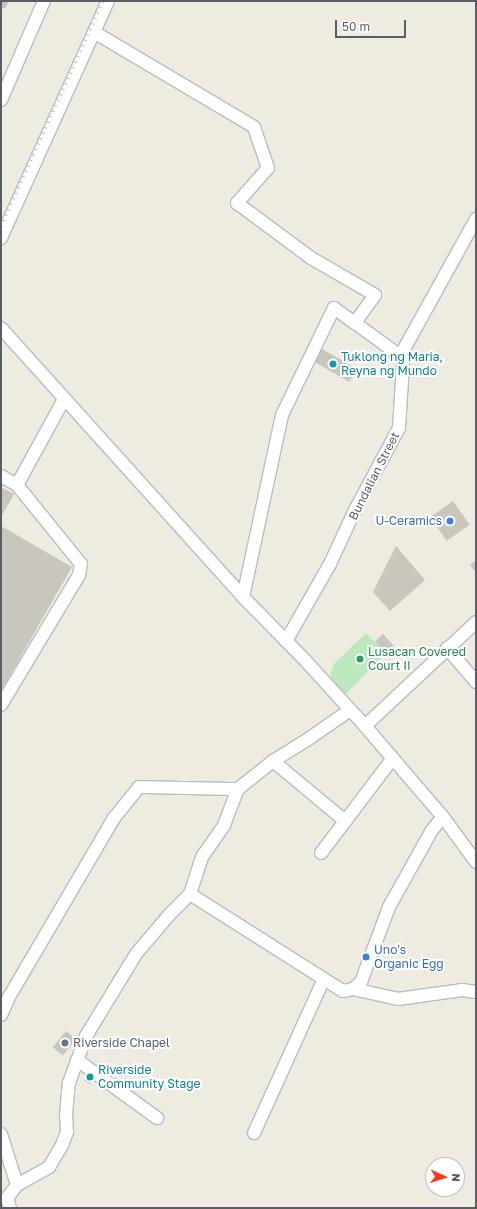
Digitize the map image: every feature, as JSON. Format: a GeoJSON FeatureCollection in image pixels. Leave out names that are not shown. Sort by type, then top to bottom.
{"type":"FeatureCollection","features":[{"type":"Feature","properties":{"kind":"street"},"geometry":{"type":"LineString","coordinates":[[1,100],[6,77],[44,1]]}},
{"type":"Feature","properties":{"kind":"street"},"geometry":{"type":"LineString","coordinates":[[1,238],[108,1]]}},
{"type":"Feature","properties":{"kind":"street"},"geometry":{"type":"LineString","coordinates":[[94,32],[254,127],[268,168],[237,203],[311,258],[375,295],[355,323]]}},
{"type":"Feature","properties":{"kind":"street","name":"Bundalian Street"},"geometry":{"type":"LineString","coordinates":[[286,641],[330,564],[355,510],[399,428],[404,349],[476,219]]}},
{"type":"Feature","properties":{"kind":"street"},"geometry":{"type":"LineString","coordinates":[[243,597],[282,415],[334,308],[403,358]]}},
{"type":"Feature","properties":{"kind":"street"},"geometry":{"type":"LineString","coordinates":[[1,328],[243,597],[365,726],[443,817],[476,862]]}},
{"type":"Feature","properties":{"kind":"street"},"geometry":{"type":"LineString","coordinates":[[17,485],[64,399]]}},
{"type":"Feature","properties":{"kind":"street"},"geometry":{"type":"LineString","coordinates":[[1,476],[17,485],[80,564],[80,575],[1,705]]}},
{"type":"Feature","properties":{"kind":"street"},"geometry":{"type":"LineString","coordinates":[[365,726],[476,622]]}},
{"type":"Feature","properties":{"kind":"street"},"geometry":{"type":"LineString","coordinates":[[447,648],[476,682]]}},
{"type":"Feature","properties":{"kind":"street"},"geometry":{"type":"LineString","coordinates":[[10,1208],[7,1198],[18,1185],[49,1167],[62,1145],[67,1132],[66,1115],[69,1083],[86,1036],[136,954],[169,915],[190,894],[202,857],[224,825],[238,790],[273,761],[307,740],[350,710]]}},
{"type":"Feature","properties":{"kind":"street"},"geometry":{"type":"LineString","coordinates":[[321,853],[393,758]]}},
{"type":"Feature","properties":{"kind":"street"},"geometry":{"type":"LineString","coordinates":[[273,761],[345,822]]}},
{"type":"Feature","properties":{"kind":"street"},"geometry":{"type":"LineString","coordinates":[[1,1015],[9,997],[114,818],[139,787],[238,790]]}},
{"type":"Feature","properties":{"kind":"street"},"geometry":{"type":"LineString","coordinates":[[353,989],[361,982],[389,907],[432,830],[443,817]]}},
{"type":"Feature","properties":{"kind":"street"},"geometry":{"type":"LineString","coordinates":[[190,894],[343,991],[353,989],[398,999],[462,990],[476,992]]}},
{"type":"Feature","properties":{"kind":"street"},"geometry":{"type":"LineString","coordinates":[[254,1133],[324,979]]}},
{"type":"Feature","properties":{"kind":"street"},"geometry":{"type":"LineString","coordinates":[[77,1060],[157,1118]]}},
{"type":"Feature","properties":{"kind":"street"},"geometry":{"type":"LineString","coordinates":[[1,1134],[18,1185]]}},
{"type":"Feature","properties":{"kind":"green space","name":"Lusacan Covered Court II"},"geometry":{"type":"Polygon","coordinates":[[[366,633],[386,653],[346,694],[334,682],[330,674],[334,664],[366,633]]]}},
{"type":"Feature","properties":{"kind":"building"},"geometry":{"type":"Polygon","coordinates":[[[1,1],[9,1],[5,9],[1,7],[1,1]]]}},
{"type":"Feature","properties":{"kind":"building","name":"Tuklong ng Maria, Reyna ng Mundo"},"geometry":{"type":"Polygon","coordinates":[[[317,346],[357,369],[349,382],[310,359],[317,346]]]}},
{"type":"Feature","properties":{"kind":"building"},"geometry":{"type":"Polygon","coordinates":[[[1,487],[14,494],[1,517],[1,487]]]}},
{"type":"Feature","properties":{"kind":"building","name":"U-Ceramics"},"geometry":{"type":"Polygon","coordinates":[[[453,501],[470,525],[447,541],[430,517],[453,501]]]}},
{"type":"Feature","properties":{"kind":"building"},"geometry":{"type":"Polygon","coordinates":[[[1,526],[72,567],[1,691],[1,526]]]}},
{"type":"Feature","properties":{"kind":"building"},"geometry":{"type":"Polygon","coordinates":[[[396,546],[425,580],[390,611],[373,592],[396,546]]]}},
{"type":"Feature","properties":{"kind":"building"},"geometry":{"type":"Polygon","coordinates":[[[476,560],[476,573],[470,565],[476,560]]]}},
{"type":"Feature","properties":{"kind":"building"},"geometry":{"type":"Polygon","coordinates":[[[383,634],[394,646],[386,653],[375,642],[383,634]]]}},
{"type":"Feature","properties":{"kind":"building","name":"Riverside Chapel"},"geometry":{"type":"Polygon","coordinates":[[[66,1031],[76,1039],[63,1056],[53,1047],[66,1031]]]}},
{"type":"Feature","properties":{"kind":"building","name":"Riverside Community Stage"},"geometry":{"type":"Polygon","coordinates":[[[89,1071],[96,1074],[90,1084],[84,1081],[89,1071]]]}},
{"type":"Feature","properties":{"kind":"railway"},"geometry":{"type":"LineString","coordinates":[[1,226],[103,1]]}},
{"type":"Feature","properties":{"kind":"place","name":"Tuklong ng Maria, Reyna ng Mundo"},"geometry":{"type":"Point","coordinates":[333,364]}},
{"type":"Feature","properties":{"kind":"place","name":"U-Ceramics"},"geometry":{"type":"Point","coordinates":[450,521]}},
{"type":"Feature","properties":{"kind":"place","name":"Lusacan Covered Court II"},"geometry":{"type":"Point","coordinates":[360,659]}},
{"type":"Feature","properties":{"kind":"place","name":"Uno's Organic Egg"},"geometry":{"type":"Point","coordinates":[366,957]}},
{"type":"Feature","properties":{"kind":"place","name":"Riverside Chapel"},"geometry":{"type":"Point","coordinates":[65,1043]}},
{"type":"Feature","properties":{"kind":"place","name":"Riverside Community Stage"},"geometry":{"type":"Point","coordinates":[90,1077]}}]}
